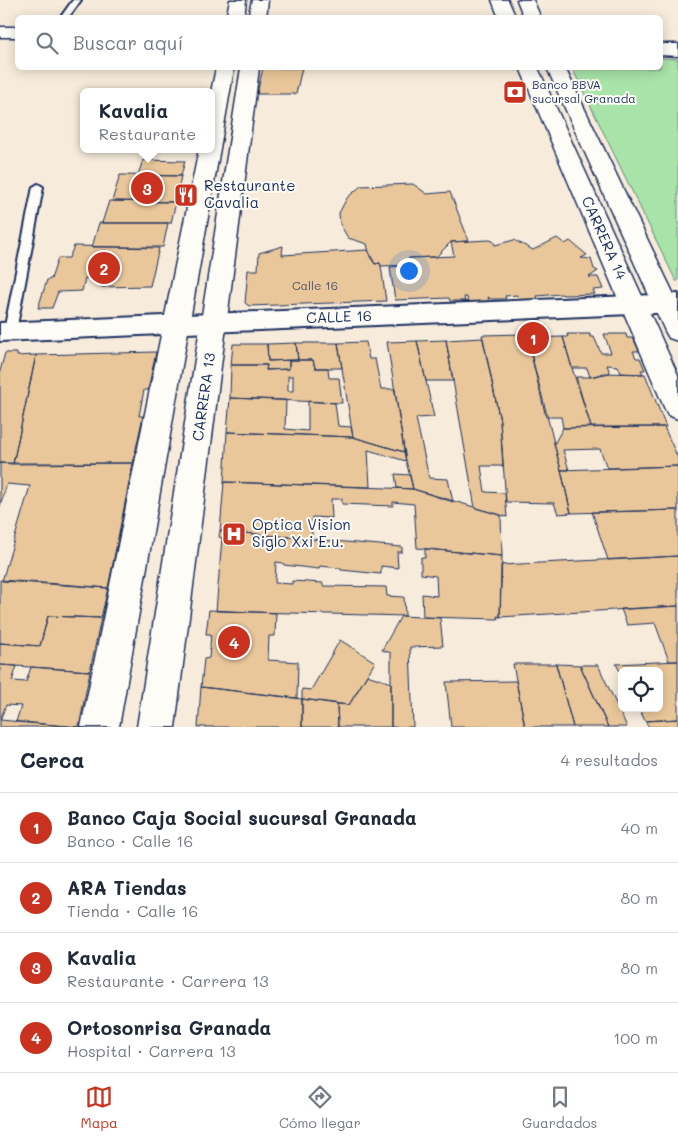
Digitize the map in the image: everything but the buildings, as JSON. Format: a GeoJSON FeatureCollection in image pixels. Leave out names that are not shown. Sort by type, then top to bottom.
{"type":"FeatureCollection","features":[{"type":"Feature","properties":{"kind":"main road"},"geometry":{"type":"LineString","coordinates":[[236,15],[238,0]]}},
{"type":"Feature","properties":{"kind":"main road"},"geometry":{"type":"LineString","coordinates":[[258,15],[260,0]]}},
{"type":"Feature","properties":{"kind":"main road"},"geometry":{"type":"LineString","coordinates":[[500,0],[507,15]]}},
{"type":"Feature","properties":{"kind":"main road"},"geometry":{"type":"LineString","coordinates":[[525,0],[532,15]]}},
{"type":"Feature","properties":{"kind":"main road"},"geometry":{"type":"LineString","coordinates":[[0,32],[15,32]]}},
{"type":"Feature","properties":{"kind":"main road"},"geometry":{"type":"LineString","coordinates":[[663,35],[678,35]]}},
{"type":"Feature","properties":{"kind":"main road"},"geometry":{"type":"LineString","coordinates":[[0,47],[15,47]]}},
{"type":"Feature","properties":{"kind":"main road"},"geometry":{"type":"LineString","coordinates":[[663,50],[678,50]]}},
{"type":"Feature","properties":{"kind":"main road"},"geometry":{"type":"LineString","coordinates":[[215,123],[225,70]]}},
{"type":"Feature","properties":{"kind":"main road","name":"CARRERA 13"},"geometry":{"type":"LineString","coordinates":[[156,727],[250,70]]}},
{"type":"Feature","properties":{"kind":"main road","name":"CARRERA 14"},"geometry":{"type":"LineString","coordinates":[[530,70],[678,408]]}},
{"type":"Feature","properties":{"kind":"main road","name":"CARRERA 14"},"geometry":{"type":"LineString","coordinates":[[557,70],[671,303],[678,331]]}},
{"type":"Feature","properties":{"kind":"main road"},"geometry":{"type":"LineString","coordinates":[[100,727],[209,153]]}},
{"type":"Feature","properties":{"kind":"street","name":"CALLE 16"},"geometry":{"type":"LineString","coordinates":[[5,331],[671,303]]}},
{"type":"Feature","properties":{"kind":"lane"},"geometry":{"type":"LineString","coordinates":[[66,15],[77,0]]}},
{"type":"Feature","properties":{"kind":"lane"},"geometry":{"type":"LineString","coordinates":[[5,331],[38,187]]}},
{"type":"Feature","properties":{"kind":"green space"},"geometry":{"type":"Polygon","coordinates":[[[663,58],[678,59],[678,281],[676,281],[573,70],[663,70],[663,58]]]}},
{"type":"Feature","properties":{"kind":"place","name":"Banco BBVA sucursal Granada"},"geometry":{"type":"Point","coordinates":[515,92]}},
{"type":"Feature","properties":{"kind":"place","name":"Kavalia"},"geometry":{"type":"Point","coordinates":[147,188]}},
{"type":"Feature","properties":{"kind":"place","name":"Restaurante Cavalia"},"geometry":{"type":"Point","coordinates":[186,195]}},
{"type":"Feature","properties":{"kind":"place","name":"ARA Tiendas"},"geometry":{"type":"Point","coordinates":[104,268]}},
{"type":"Feature","properties":{"kind":"place","name":"Banco Caja Social sucursal Granada"},"geometry":{"type":"Point","coordinates":[533,338]}},
{"type":"Feature","properties":{"kind":"place","name":"Optica Vision Siglo Xxi E.u."},"geometry":{"type":"Point","coordinates":[234,534]}},
{"type":"Feature","properties":{"kind":"place","name":"Ortosonrisa Granada"},"geometry":{"type":"Point","coordinates":[234,642]}}]}
